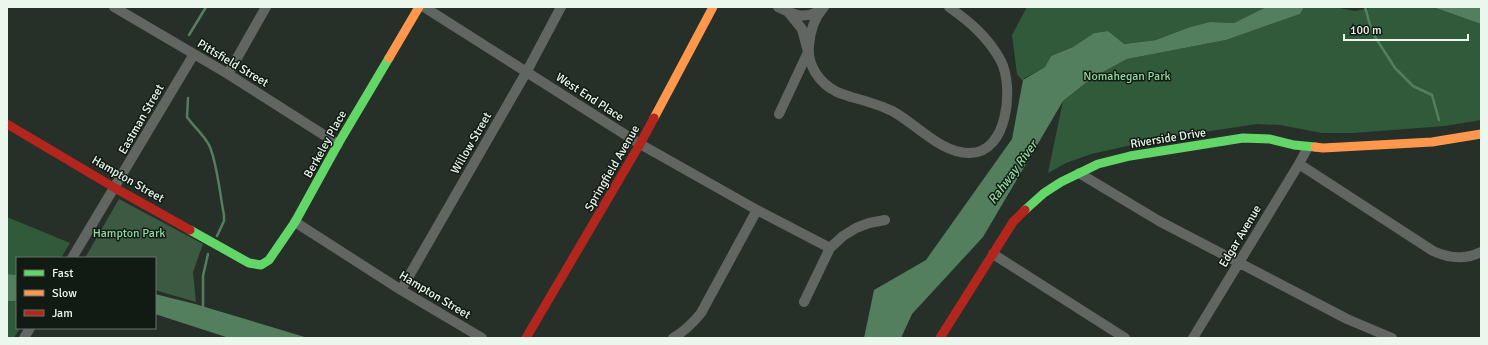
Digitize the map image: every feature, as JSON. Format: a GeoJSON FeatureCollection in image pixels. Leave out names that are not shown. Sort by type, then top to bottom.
{"type":"FeatureCollection","features":[{"type":"Feature","properties":{"kind":"street","name":"Pittsfield Street"},"geometry":{"type":"LineString","coordinates":[[114,7],[228,74],[338,144]]}},
{"type":"Feature","properties":{"kind":"street"},"geometry":{"type":"LineString","coordinates":[[228,74],[266,7]]}},
{"type":"Feature","properties":{"kind":"street","name":"Berkeley Place"},"geometry":{"type":"LineString","coordinates":[[236,256],[253,265],[259,266],[270,260],[295,222],[338,144],[418,7]]}},
{"type":"Feature","properties":{"kind":"street","name":"West End Place"},"geometry":{"type":"LineString","coordinates":[[424,7],[640,144],[757,210],[830,248]]}},
{"type":"Feature","properties":{"kind":"street","name":"Willow Street"},"geometry":{"type":"LineString","coordinates":[[401,290],[527,71],[561,7]]}},
{"type":"Feature","properties":{"kind":"street","name":"Springfield Avenue"},"geometry":{"type":"LineString","coordinates":[[526,338],[640,144],[713,7]]}},
{"type":"Feature","properties":{"kind":"street"},"geometry":{"type":"LineString","coordinates":[[778,7],[789,13],[806,16],[816,13],[824,7]]}},
{"type":"Feature","properties":{"kind":"street"},"geometry":{"type":"LineString","coordinates":[[779,114],[808,52],[812,29],[824,7]]}},
{"type":"Feature","properties":{"kind":"street"},"geometry":{"type":"LineString","coordinates":[[789,13],[802,30],[812,68],[820,79],[836,92],[885,107],[906,119],[937,142],[954,151],[962,153],[977,153],[988,148],[997,136],[1006,109],[1008,84],[1002,62],[990,44],[973,25],[949,7]]}},
{"type":"Feature","properties":{"kind":"street","name":"Eastman Street"},"geometry":{"type":"LineString","coordinates":[[73,257],[194,54]]}},
{"type":"Feature","properties":{"kind":"street","name":"Hampton Street"},"geometry":{"type":"LineString","coordinates":[[7,124],[115,188],[236,256]]}},
{"type":"Feature","properties":{"kind":"street","name":"Riverside Drive"},"geometry":{"type":"LineString","coordinates":[[940,338],[1013,222],[1044,193],[1098,164],[1130,156],[1243,138],[1270,139],[1308,147],[1323,148],[1432,142],[1481,134]]}},
{"type":"Feature","properties":{"kind":"street","name":"Edgar Avenue"},"geometry":{"type":"LineString","coordinates":[[1193,338],[1308,147]]}},
{"type":"Feature","properties":{"kind":"street"},"geometry":{"type":"LineString","coordinates":[[1299,164],[1442,256],[1451,258],[1476,255],[1481,252]]}},
{"type":"Feature","properties":{"kind":"street"},"geometry":{"type":"LineString","coordinates":[[1080,173],[1159,221],[1347,318],[1392,338]]}},
{"type":"Feature","properties":{"kind":"street"},"geometry":{"type":"LineString","coordinates":[[673,338],[692,324],[701,312],[757,210]]}},
{"type":"Feature","properties":{"kind":"street"},"geometry":{"type":"LineString","coordinates":[[804,302],[830,248],[843,236],[856,228],[869,223],[885,220]]}},
{"type":"Feature","properties":{"kind":"street","name":"Hampton Street"},"geometry":{"type":"LineString","coordinates":[[295,222],[401,290],[482,338]]}},
{"type":"Feature","properties":{"kind":"street"},"geometry":{"type":"LineString","coordinates":[[993,254],[1125,338]]}},
{"type":"Feature","properties":{"kind":"street"},"geometry":{"type":"LineString","coordinates":[[24,338],[29,329]]}},
{"type":"Feature","properties":{"kind":"green space"},"geometry":{"type":"Polygon","coordinates":[[[1027,7],[1266,7],[1234,23],[1210,22],[1190,27],[1156,40],[1123,44],[1108,31],[1094,33],[1073,47],[1051,56],[1045,67],[1023,79],[1063,101],[1022,80],[1017,74],[1012,35],[1027,7]]]}},
{"type":"Feature","properties":{"kind":"green space","name":"Nomahegan Park"},"geometry":{"type":"Polygon","coordinates":[[[1304,7],[1334,7],[1355,11],[1375,7],[1433,7],[1481,24],[1481,120],[1445,126],[1353,133],[1322,133],[1280,125],[1257,124],[1164,138],[1091,154],[1066,163],[1048,173],[1063,101],[1092,78],[1127,59],[1226,40],[1300,14],[1304,7]]]}},
{"type":"Feature","properties":{"kind":"green space","name":"Hampton Park"},"geometry":{"type":"Polygon","coordinates":[[[119,199],[203,244],[193,272],[196,302],[156,290],[156,257],[86,257],[119,199]]]}},
{"type":"Feature","properties":{"kind":"green space"},"geometry":{"type":"Polygon","coordinates":[[[7,217],[70,243],[62,257],[16,257],[16,275],[7,274],[7,217]]]}},
{"type":"Feature","properties":{"kind":"green space"},"geometry":{"type":"Polygon","coordinates":[[[7,301],[16,301],[16,329],[19,329],[14,338],[7,338],[7,301]]]}},
{"type":"Feature","properties":{"kind":"water","name":"Rahway River"},"geometry":{"type":"Polygon","coordinates":[[[1266,7],[1304,7],[1300,14],[1226,40],[1127,59],[1092,78],[1063,101],[983,237],[912,314],[901,338],[864,338],[874,290],[926,260],[1012,139],[1023,80],[1045,67],[1051,56],[1073,47],[1094,33],[1108,31],[1124,44],[1156,40],[1190,27],[1210,22],[1234,23],[1266,7]]]}},
{"type":"Feature","properties":{"kind":"water"},"geometry":{"type":"Polygon","coordinates":[[[1433,7],[1481,7],[1481,24],[1433,7]]]}},
{"type":"Feature","properties":{"kind":"water"},"geometry":{"type":"Polygon","coordinates":[[[7,274],[16,275],[16,301],[7,301],[7,274]]]}},
{"type":"Feature","properties":{"kind":"water"},"geometry":{"type":"Polygon","coordinates":[[[156,294],[195,304],[308,338],[229,338],[156,314],[156,294]]]}},
{"type":"Feature","properties":{"kind":"waterway"},"geometry":{"type":"LineString","coordinates":[[189,35],[206,7]]}},
{"type":"Feature","properties":{"kind":"waterway"},"geometry":{"type":"LineString","coordinates":[[1365,7],[1372,32],[1395,68],[1413,86],[1432,95],[1439,120]]}},
{"type":"Feature","properties":{"kind":"waterway"},"geometry":{"type":"LineString","coordinates":[[188,98],[187,117],[209,145],[216,169],[224,215],[224,221],[217,236]]}},
{"type":"Feature","properties":{"kind":"waterway"},"geometry":{"type":"LineString","coordinates":[[203,309],[203,276],[208,254]]}},
{"type":"Feature","properties":{"kind":"traffic: fast"},"geometry":{"type":"LineString","coordinates":[[190,230],[249,263],[261,265],[269,260],[295,222],[338,144],[389,58]]}},
{"type":"Feature","properties":{"kind":"traffic: fast"},"geometry":{"type":"LineString","coordinates":[[1025,210],[1044,193],[1061,182],[1098,164],[1130,156],[1243,138],[1270,139],[1294,145],[1315,147]]}},
{"type":"Feature","properties":{"kind":"traffic: slow"},"geometry":{"type":"LineString","coordinates":[[389,58],[419,7]]}},
{"type":"Feature","properties":{"kind":"traffic: slow"},"geometry":{"type":"LineString","coordinates":[[654,118],[713,7]]}},
{"type":"Feature","properties":{"kind":"traffic: slow"},"geometry":{"type":"LineString","coordinates":[[1315,147],[1323,148],[1432,142],[1481,134]]}},
{"type":"Feature","properties":{"kind":"traffic: jam"},"geometry":{"type":"LineString","coordinates":[[526,338],[654,118]]}},
{"type":"Feature","properties":{"kind":"traffic: jam"},"geometry":{"type":"LineString","coordinates":[[7,124],[115,188],[190,230]]}},
{"type":"Feature","properties":{"kind":"traffic: jam"},"geometry":{"type":"LineString","coordinates":[[940,338],[1013,222],[1025,210]]}}]}
